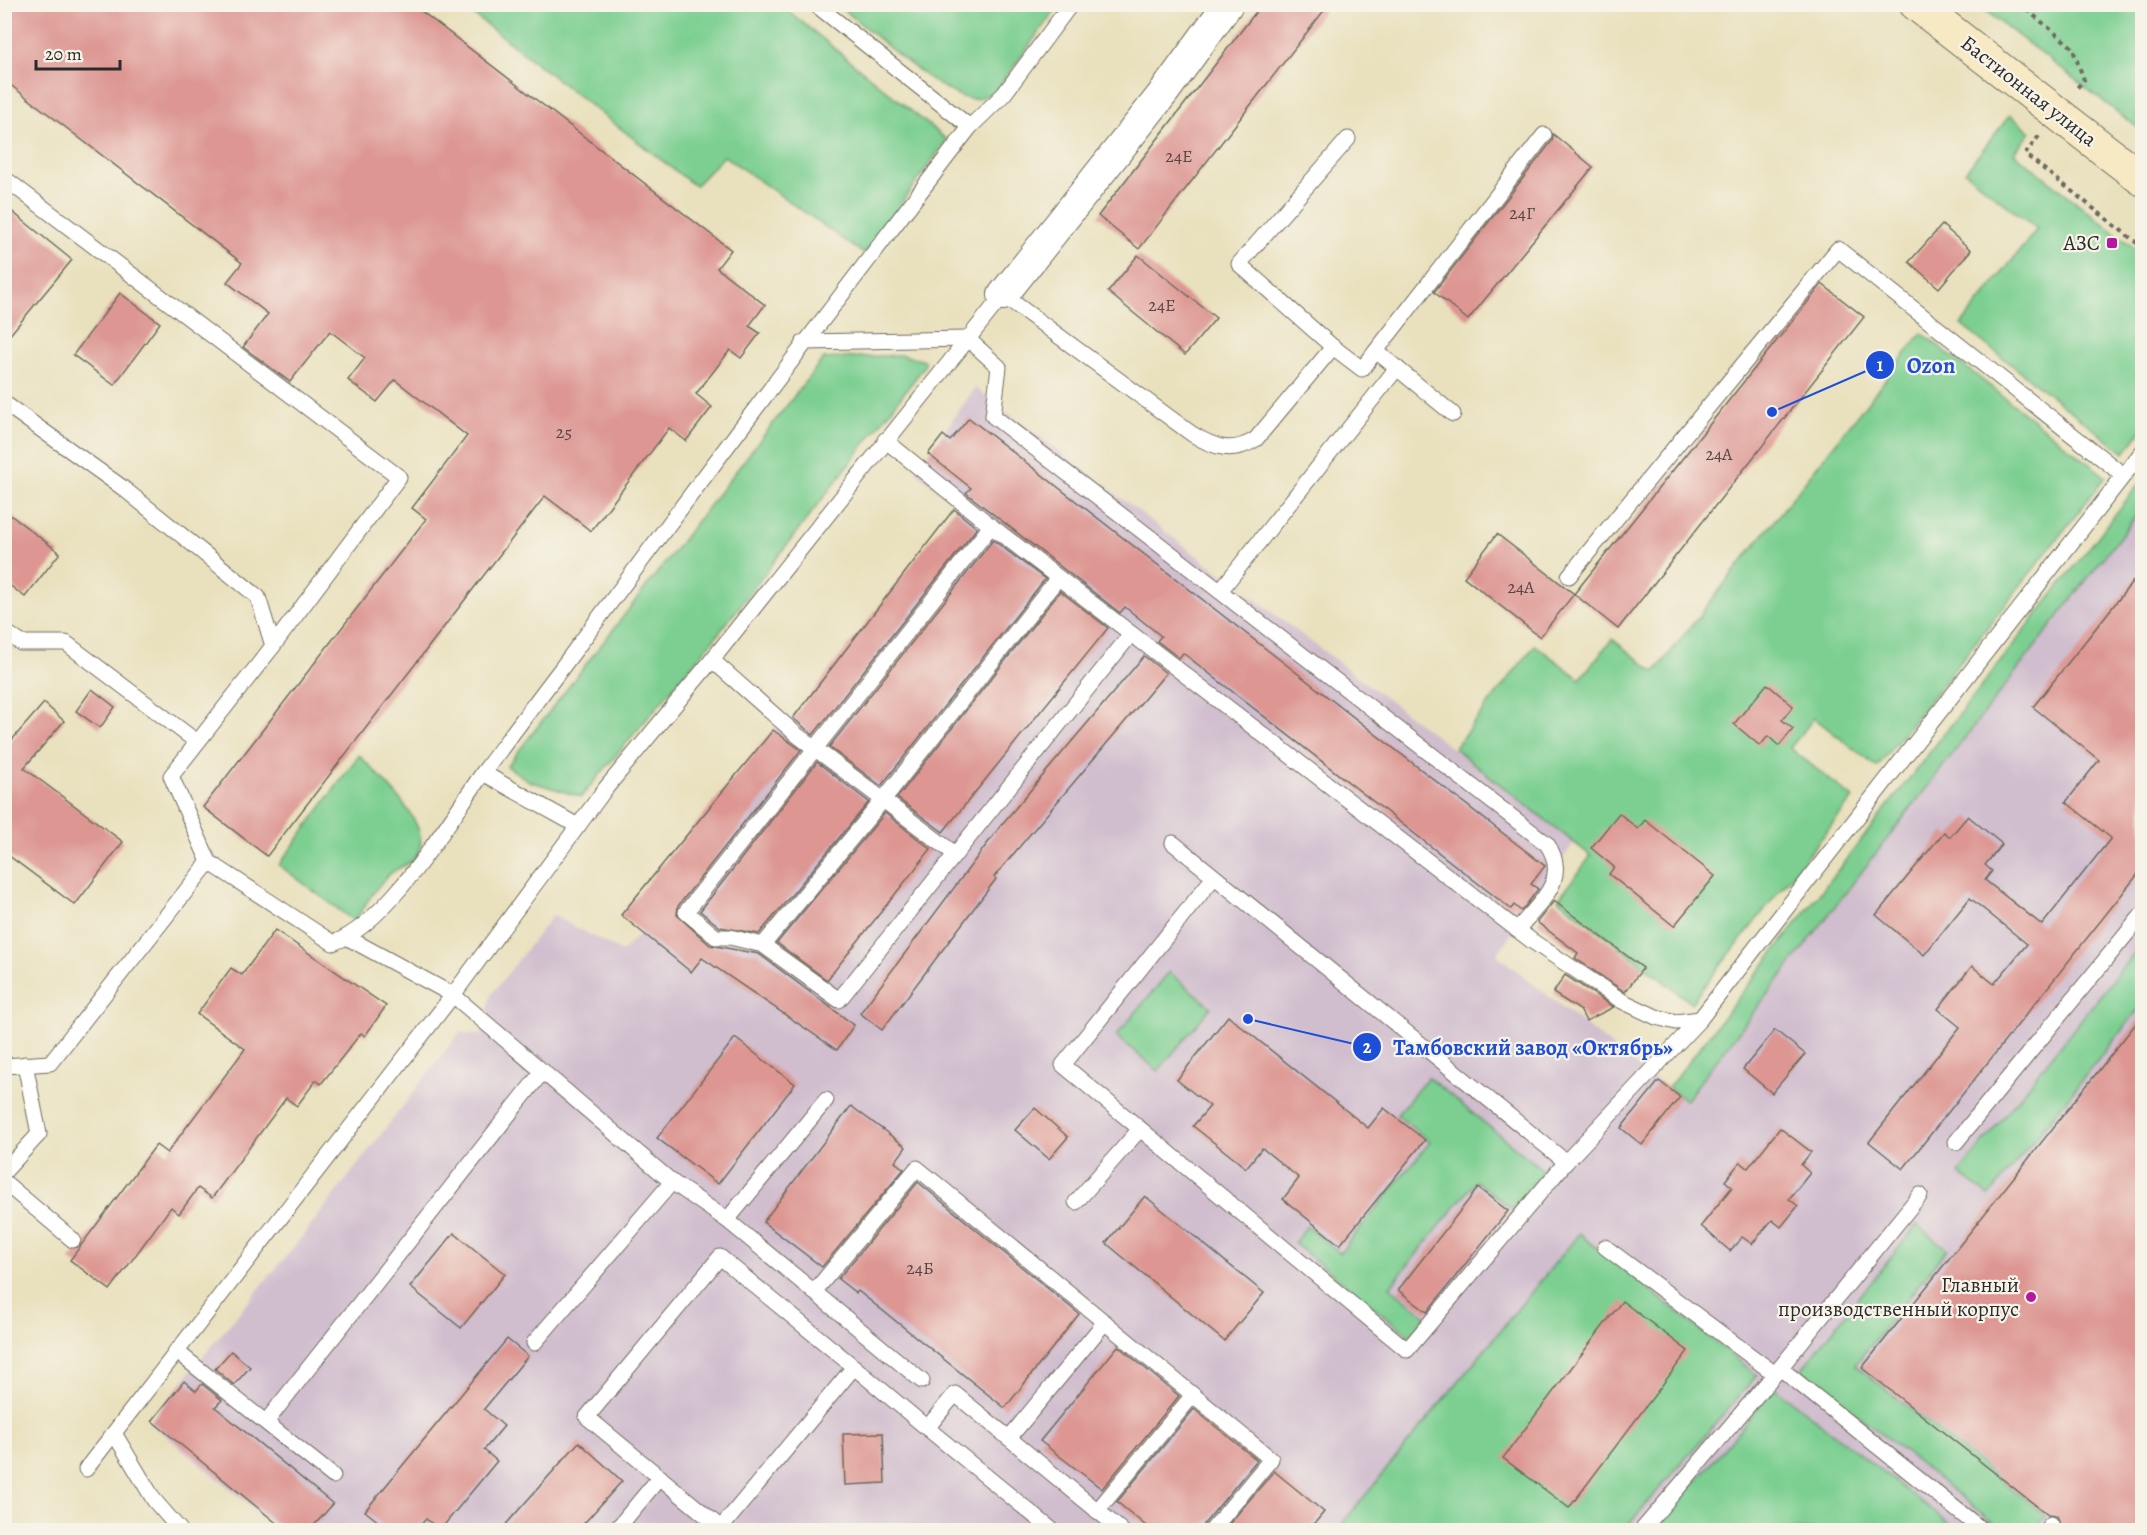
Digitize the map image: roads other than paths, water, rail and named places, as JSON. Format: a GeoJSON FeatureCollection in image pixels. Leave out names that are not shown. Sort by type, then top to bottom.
{"type":"FeatureCollection","features":[{"type":"Feature","properties":{"kind":"main road","name":"Бастионная улица"},"geometry":{"type":"LineString","coordinates":[[1916,4],[2142,178]]}},
{"type":"Feature","properties":{"kind":"street"},"geometry":{"type":"LineString","coordinates":[[1003,295],[1165,91],[1228,4]]}},
{"type":"Feature","properties":{"kind":"lane"},"geometry":{"type":"LineString","coordinates":[[815,4],[970,127]]}},
{"type":"Feature","properties":{"kind":"lane"},"geometry":{"type":"LineString","coordinates":[[4,178],[399,477],[273,646],[171,776],[209,862],[333,943],[348,938],[413,873],[483,773],[804,342],[970,127],[1004,94],[1071,4]]}},
{"type":"Feature","properties":{"kind":"lane"},"geometry":{"type":"LineString","coordinates":[[1348,139],[1239,264],[1333,347],[1362,369],[1544,135]]}},
{"type":"Feature","properties":{"kind":"lane"},"geometry":{"type":"LineString","coordinates":[[1569,576],[1838,249],[2123,475]]}},
{"type":"Feature","properties":{"kind":"lane"},"geometry":{"type":"LineString","coordinates":[[86,1469],[453,995],[606,788],[712,660],[885,440],[1003,295],[1192,434],[1225,449],[1245,446],[1256,439],[1333,347]]}},
{"type":"Feature","properties":{"kind":"lane"},"geometry":{"type":"LineString","coordinates":[[804,342],[968,339],[999,367],[993,416],[1547,844],[1557,863],[1553,884],[1517,930]]}},
{"type":"Feature","properties":{"kind":"lane"},"geometry":{"type":"LineString","coordinates":[[1376,351],[1453,414]]}},
{"type":"Feature","properties":{"kind":"lane"},"geometry":{"type":"LineString","coordinates":[[1220,591],[1397,368]]}},
{"type":"Feature","properties":{"kind":"lane"},"geometry":{"type":"LineString","coordinates":[[4,403],[123,488],[258,597],[273,646]]}},
{"type":"Feature","properties":{"kind":"lane"},"geometry":{"type":"LineString","coordinates":[[885,440],[1058,578],[1517,930],[1622,1001],[1656,1017],[1676,1022],[1700,1019]]}},
{"type":"Feature","properties":{"kind":"lane"},"geometry":{"type":"LineString","coordinates":[[1214,877],[1063,1065],[1407,1350],[1566,1162],[1700,1019],[2123,475],[2141,458]]}},
{"type":"Feature","properties":{"kind":"lane"},"geometry":{"type":"LineString","coordinates":[[991,526],[686,912],[716,937],[730,937],[763,945],[839,1000],[1131,634]]}},
{"type":"Feature","properties":{"kind":"lane"},"geometry":{"type":"LineString","coordinates":[[763,945],[883,800],[1058,578]]}},
{"type":"Feature","properties":{"kind":"lane"},"geometry":{"type":"LineString","coordinates":[[4,631],[21,643],[66,643],[197,742]]}},
{"type":"Feature","properties":{"kind":"lane"},"geometry":{"type":"LineString","coordinates":[[712,660],[816,749],[955,854]]}},
{"type":"Feature","properties":{"kind":"lane"},"geometry":{"type":"LineString","coordinates":[[483,773],[578,826]]}},
{"type":"Feature","properties":{"kind":"lane"},"geometry":{"type":"LineString","coordinates":[[1173,843],[1566,1162]]}},
{"type":"Feature","properties":{"kind":"lane"},"geometry":{"type":"LineString","coordinates":[[4,1066],[50,1063],[209,862]]}},
{"type":"Feature","properties":{"kind":"lane"},"geometry":{"type":"LineString","coordinates":[[1956,1142],[2142,915]]}},
{"type":"Feature","properties":{"kind":"lane"},"geometry":{"type":"LineString","coordinates":[[348,938],[453,995],[672,1182],[727,1220],[922,1381]]}},
{"type":"Feature","properties":{"kind":"lane"},"geometry":{"type":"LineString","coordinates":[[4,1172],[39,1134],[25,1064]]}},
{"type":"Feature","properties":{"kind":"lane"},"geometry":{"type":"LineString","coordinates":[[266,1422],[543,1071]]}},
{"type":"Feature","properties":{"kind":"lane"},"geometry":{"type":"LineString","coordinates":[[727,1220],[826,1100]]}},
{"type":"Feature","properties":{"kind":"lane"},"geometry":{"type":"LineString","coordinates":[[1077,1202],[1140,1129]]}},
{"type":"Feature","properties":{"kind":"lane"},"geometry":{"type":"LineString","coordinates":[[814,1292],[917,1168],[1271,1459],[1212,1530]]}},
{"type":"Feature","properties":{"kind":"lane"},"geometry":{"type":"LineString","coordinates":[[4,1182],[73,1240]]}},
{"type":"Feature","properties":{"kind":"lane"},"geometry":{"type":"LineString","coordinates":[[534,1344],[672,1182]]}},
{"type":"Feature","properties":{"kind":"lane"},"geometry":{"type":"LineString","coordinates":[[1642,1530],[1777,1371],[1920,1195]]}},
{"type":"Feature","properties":{"kind":"lane"},"geometry":{"type":"LineString","coordinates":[[1605,1247],[1777,1371],[1982,1530]]}},
{"type":"Feature","properties":{"kind":"lane"},"geometry":{"type":"LineString","coordinates":[[854,1367],[723,1529],[587,1417],[720,1257],[854,1367],[927,1428],[1052,1530]]}},
{"type":"Feature","properties":{"kind":"lane"},"geometry":{"type":"LineString","coordinates":[[1009,1438],[1105,1322]]}},
{"type":"Feature","properties":{"kind":"lane"},"geometry":{"type":"LineString","coordinates":[[176,1351],[333,1476]]}},
{"type":"Feature","properties":{"kind":"lane"},"geometry":{"type":"LineString","coordinates":[[927,1428],[955,1394],[1121,1530]]}},
{"type":"Feature","properties":{"kind":"lane"},"geometry":{"type":"LineString","coordinates":[[1097,1511],[1193,1395]]}},
{"type":"Feature","properties":{"kind":"lane"},"geometry":{"type":"LineString","coordinates":[[114,1433],[154,1500],[180,1530]]}},
{"type":"Feature","properties":{"kind":"lane"},"geometry":{"type":"LineString","coordinates":[[616,1530],[660,1477]]}},
{"type":"Feature","properties":{"kind":"place","name":"АЗС"},"geometry":{"type":"Point","coordinates":[2112,243]}},
{"type":"Feature","properties":{"kind":"place","name":"Ozon"},"geometry":{"type":"Point","coordinates":[1772,412]}},
{"type":"Feature","properties":{"kind":"place","name":"Тамбовский завод «Октябрь»"},"geometry":{"type":"Point","coordinates":[1248,1019]}},
{"type":"Feature","properties":{"kind":"place","name":"Главный производственный корпус"},"geometry":{"type":"Point","coordinates":[2031,1297]}}]}
